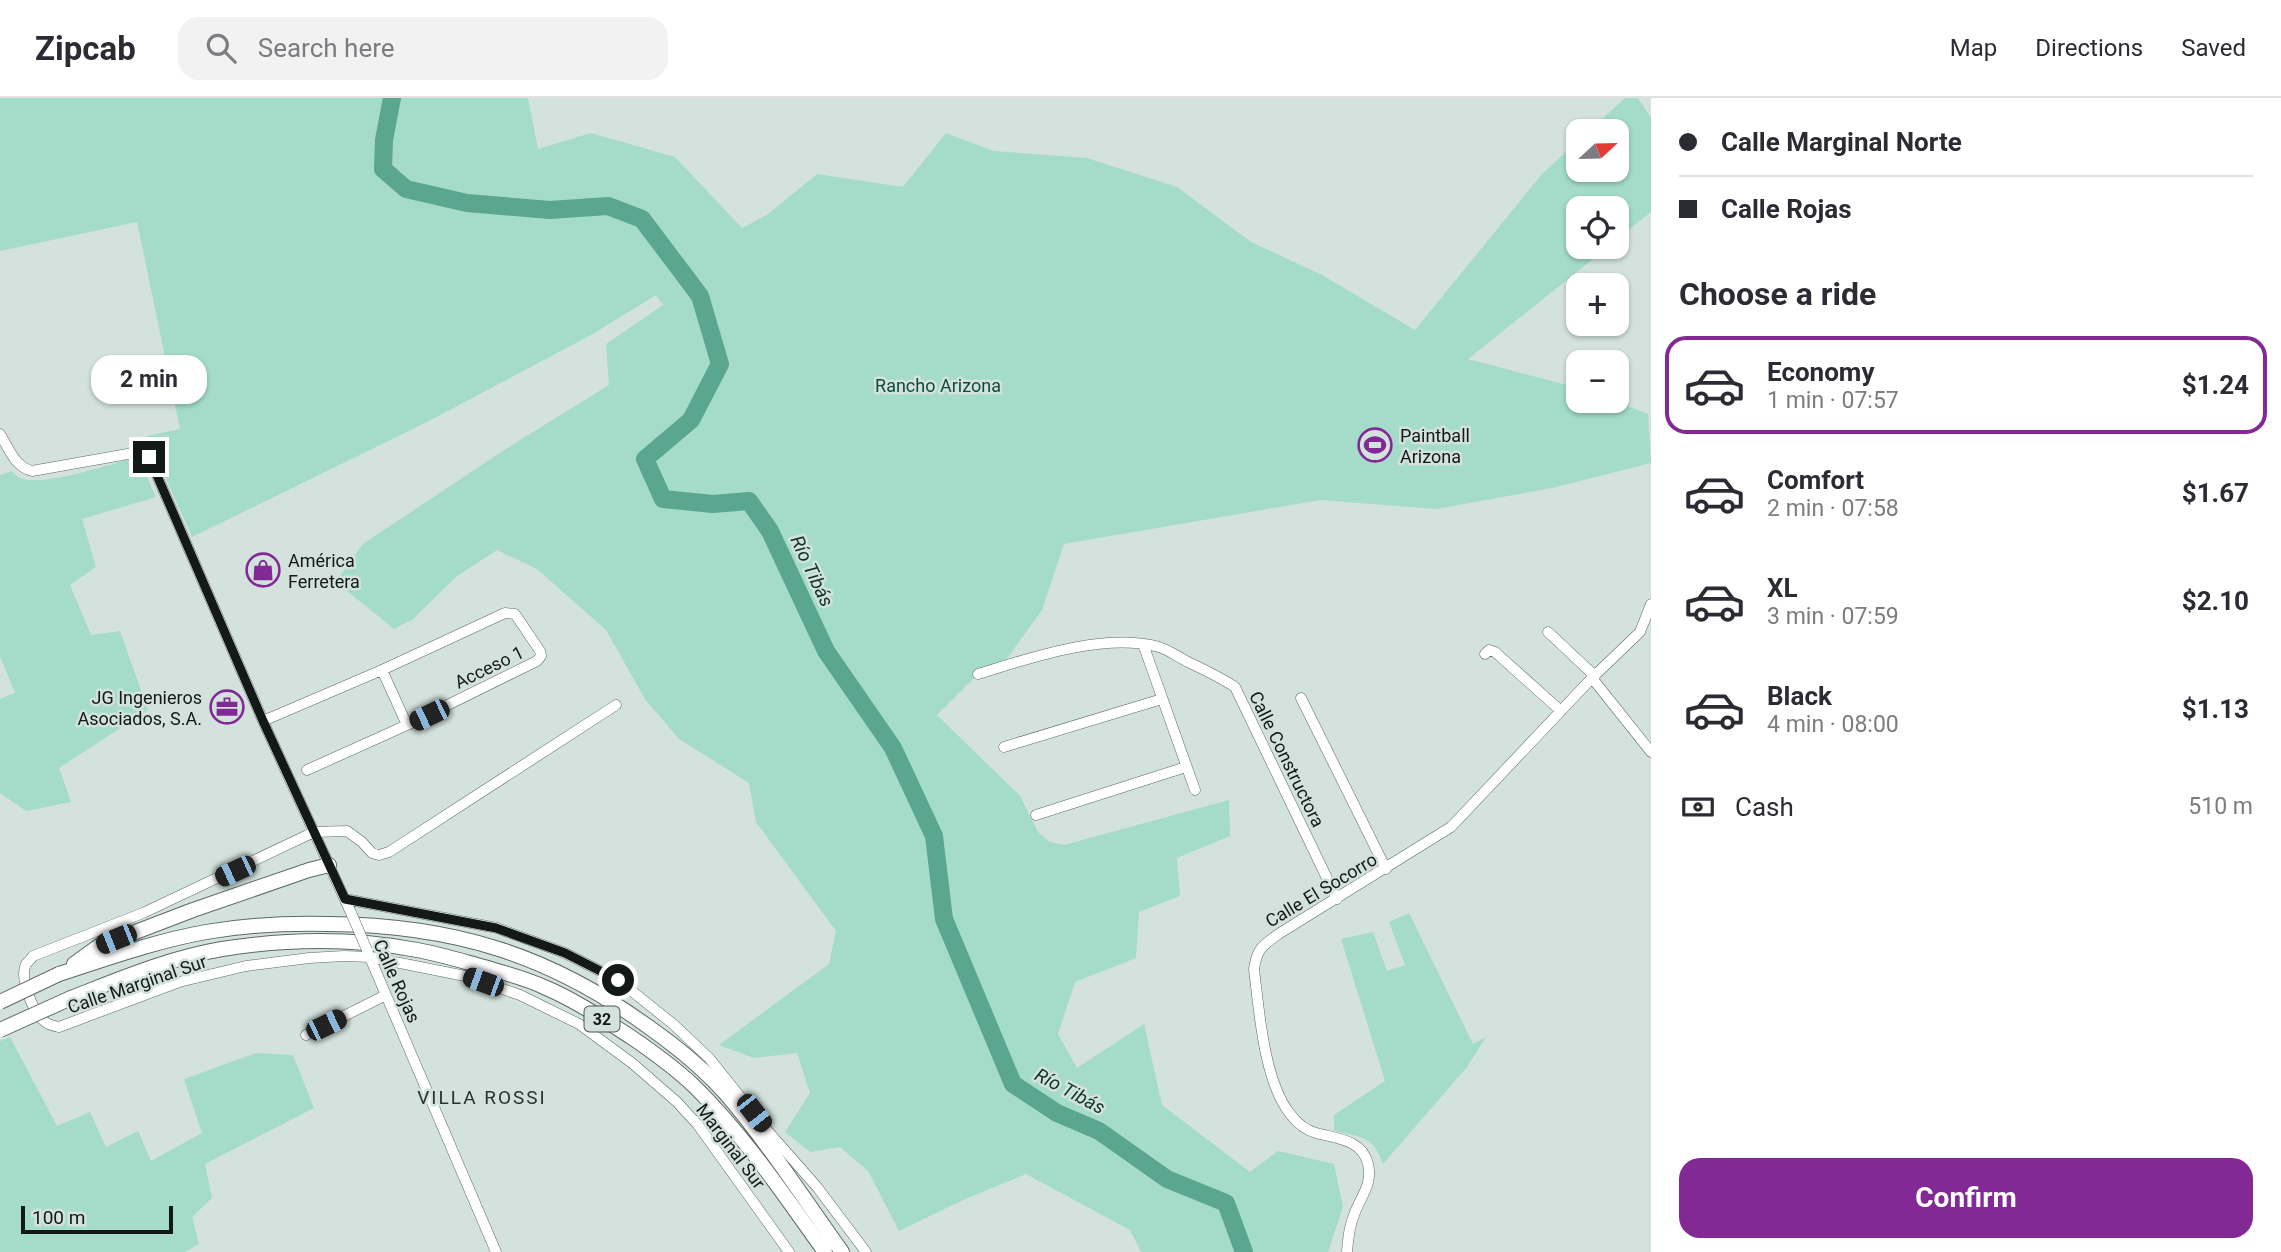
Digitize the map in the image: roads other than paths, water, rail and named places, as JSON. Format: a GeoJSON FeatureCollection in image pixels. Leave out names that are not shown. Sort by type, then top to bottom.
{"type":"FeatureCollection","features":[{"type":"Feature","properties":{"kind":"highway"},"geometry":{"type":"LineString","coordinates":[[59,975],[99,946],[235,895],[329,865]]}},
{"type":"Feature","properties":{"kind":"highway","name":"32"},"geometry":{"type":"LineString","coordinates":[[0,1002],[59,975],[135,948],[245,926],[348,924],[413,928],[445,934],[522,956],[576,980],[621,1008],[670,1042],[697,1066],[741,1114],[842,1252]]}},
{"type":"Feature","properties":{"kind":"highway","name":"32"},"geometry":{"type":"LineString","coordinates":[[0,1030],[71,998],[178,959],[222,949],[291,943],[377,944],[418,950],[543,986],[593,1013],[658,1056],[692,1085],[751,1152],[825,1252]]}},
{"type":"Feature","properties":{"kind":"street","name":"Calle Rojas"},"geometry":{"type":"LineString","coordinates":[[0,434],[17,462],[24,469],[32,471],[139,452],[149,457],[263,721],[352,915],[496,1252]]}},
{"type":"Feature","properties":{"kind":"street","name":"Calle El Socorro"},"geometry":{"type":"LineString","coordinates":[[1347,1252],[1357,1205],[1366,1192],[1368,1163],[1362,1151],[1350,1141],[1315,1133],[1301,1126],[1289,1113],[1276,1086],[1266,1054],[1254,970],[1256,956],[1263,944],[1451,827],[1640,632],[1651,604]]}},
{"type":"Feature","properties":{"kind":"street","name":"Acceso 1"},"geometry":{"type":"LineString","coordinates":[[263,721],[509,612],[514,614],[540,651],[541,656],[537,661],[407,725],[307,770]]}},
{"type":"Feature","properties":{"kind":"street"},"geometry":{"type":"LineString","coordinates":[[1640,632],[1651,622]]}},
{"type":"Feature","properties":{"kind":"street"},"geometry":{"type":"LineString","coordinates":[[1548,632],[1594,677],[1651,752]]}},
{"type":"Feature","properties":{"kind":"street"},"geometry":{"type":"LineString","coordinates":[[978,674],[1063,649],[1143,644],[1195,789]]}},
{"type":"Feature","properties":{"kind":"street","name":"Calle Constructora"},"geometry":{"type":"LineString","coordinates":[[1143,644],[1161,648],[1214,673],[1235,687],[1338,899]]}},
{"type":"Feature","properties":{"kind":"street"},"geometry":{"type":"LineString","coordinates":[[1485,654],[1489,650],[1495,652],[1561,711]]}},
{"type":"Feature","properties":{"kind":"street"},"geometry":{"type":"LineString","coordinates":[[382,670],[407,725]]}},
{"type":"Feature","properties":{"kind":"street"},"geometry":{"type":"LineString","coordinates":[[1301,698],[1386,869]]}},
{"type":"Feature","properties":{"kind":"street"},"geometry":{"type":"LineString","coordinates":[[1004,747],[1162,699]]}},
{"type":"Feature","properties":{"kind":"street"},"geometry":{"type":"LineString","coordinates":[[314,832],[346,831],[372,853],[379,855],[389,852],[616,705]]}},
{"type":"Feature","properties":{"kind":"street"},"geometry":{"type":"LineString","coordinates":[[1037,814],[1186,767]]}},
{"type":"Feature","properties":{"kind":"street","name":"Calle Marginal Sur"},"geometry":{"type":"LineString","coordinates":[[314,832],[143,913],[33,956],[26,964],[23,975],[33,1006],[42,1020],[51,1026],[59,1027],[179,982],[246,966],[309,957],[368,954]]}},
{"type":"Feature","properties":{"kind":"street"},"geometry":{"type":"LineString","coordinates":[[345,899],[496,928],[565,953],[618,980],[673,1024],[709,1058],[766,1129],[817,1186],[866,1252]]}},
{"type":"Feature","properties":{"kind":"street","name":"Marginal Sur"},"geometry":{"type":"LineString","coordinates":[[368,954],[465,975],[520,995],[579,1024],[632,1063],[698,1125],[789,1252]]}},
{"type":"Feature","properties":{"kind":"street"},"geometry":{"type":"LineString","coordinates":[[306,1035],[386,995]]}},
{"type":"Feature","properties":{"kind":"waterway","name":"Río Tibás"},"geometry":{"type":"LineString","coordinates":[[392,98],[384,140],[383,169],[406,189],[467,203],[550,210],[608,206],[642,219],[700,296],[720,364],[691,420],[645,459],[663,499],[713,504],[749,501],[770,531],[826,651],[893,748],[934,836],[944,919],[1013,1084],[1057,1113],[1099,1131],[1167,1179],[1226,1203],[1244,1252]]}},
{"type":"Feature","properties":{"kind":"place","name":"Paintball Arizona"},"geometry":{"type":"Point","coordinates":[1375,445]}},
{"type":"Feature","properties":{"kind":"place","name":"América Ferretera"},"geometry":{"type":"Point","coordinates":[263,570]}},
{"type":"Feature","properties":{"kind":"place","name":"JG Ingenieros Asociados, S.A."},"geometry":{"type":"Point","coordinates":[227,707]}},
{"type":"Feature","properties":{"kind":"district","name":"VILLA ROSSI"},"geometry":{"type":"Point","coordinates":[482,1097]}},
{"type":"Feature","properties":{"kind":"park label","name":"Rancho Arizona"},"geometry":{"type":"Point","coordinates":[938,385]}}]}
